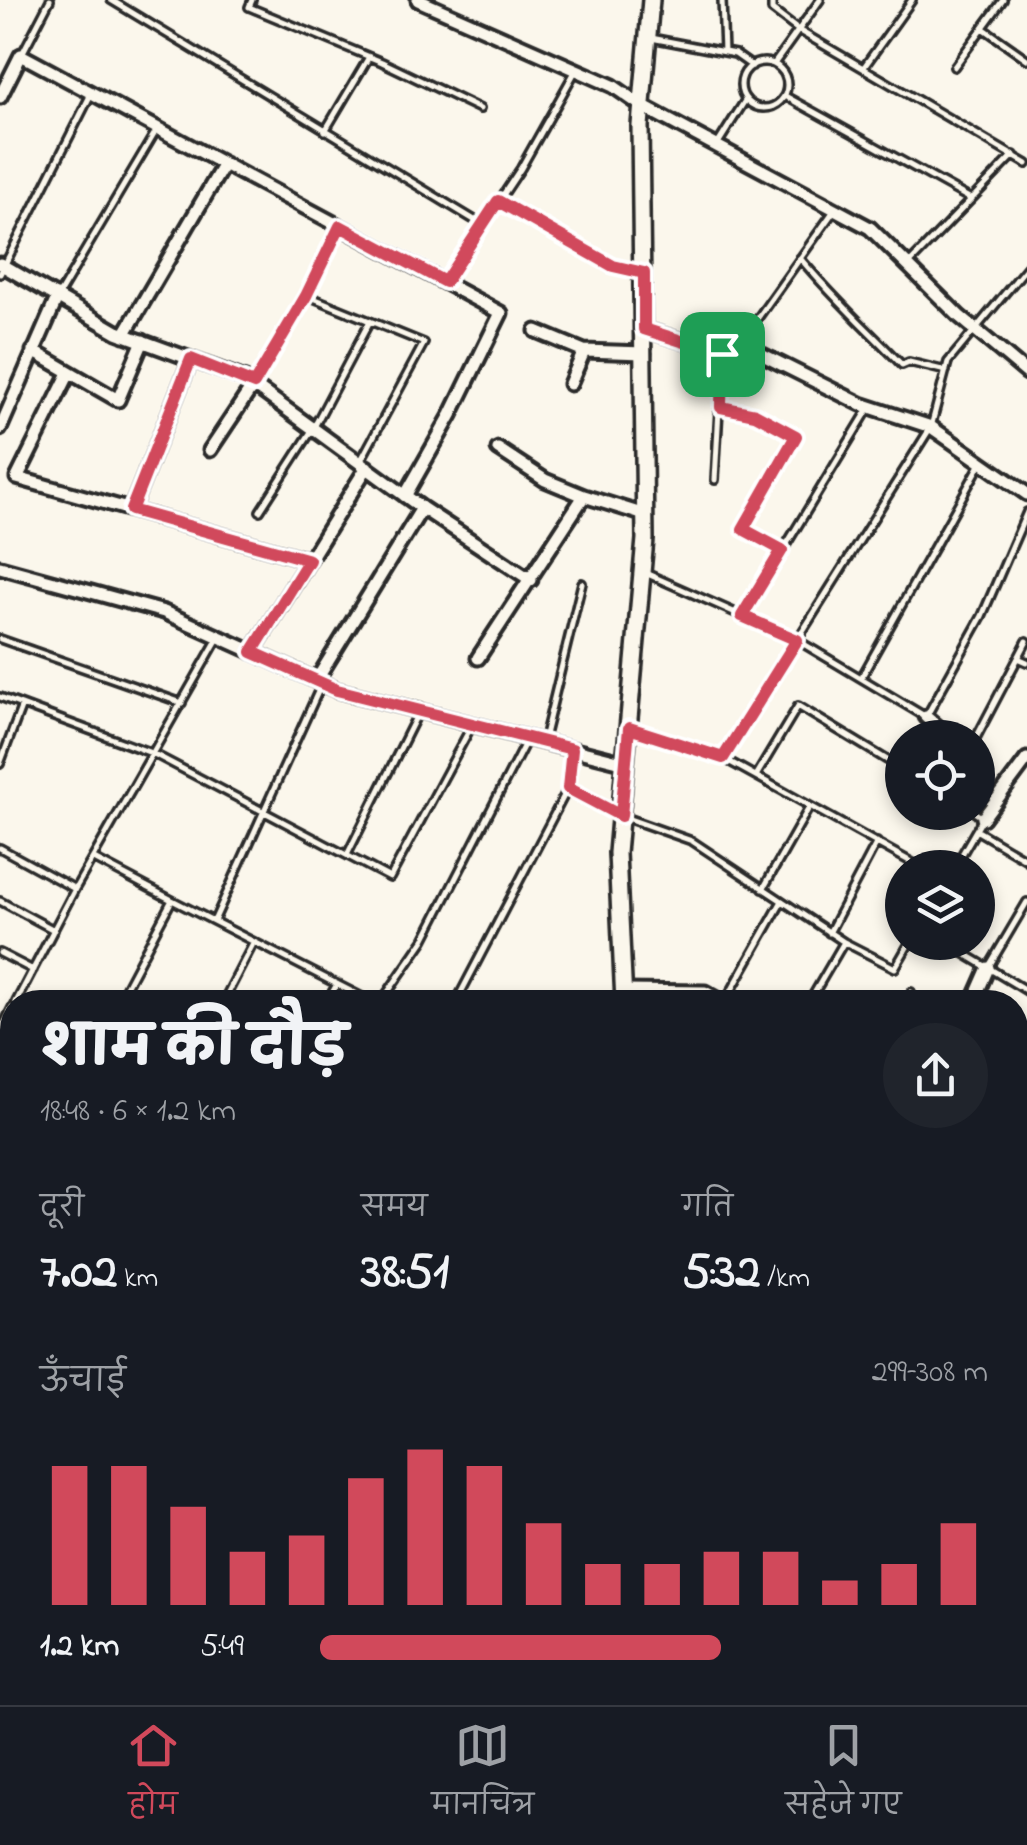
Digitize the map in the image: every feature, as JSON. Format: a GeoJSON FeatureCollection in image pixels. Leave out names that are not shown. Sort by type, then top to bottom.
{"type":"FeatureCollection","features":[{"type":"Feature","properties":{"kind":"street"},"geometry":{"type":"LineString","coordinates":[[418,0],[613,86],[642,106],[870,228],[976,330],[1027,372]]}},
{"type":"Feature","properties":{"kind":"street"},"geometry":{"type":"LineString","coordinates":[[624,990],[617,853],[645,515],[642,106],[651,0]]}},
{"type":"Feature","properties":{"kind":"street"},"geometry":{"type":"LineString","coordinates":[[0,97],[22,55],[502,313],[405,496]]}},
{"type":"Feature","properties":{"kind":"street"},"geometry":{"type":"LineString","coordinates":[[124,335],[224,164]]}},
{"type":"Feature","properties":{"kind":"street"},"geometry":{"type":"LineString","coordinates":[[1,268],[124,335],[254,384],[405,496],[531,580]]}},
{"type":"Feature","properties":{"kind":"street"},"geometry":{"type":"LineString","coordinates":[[0,430],[58,296]]}},
{"type":"Feature","properties":{"kind":"street"},"geometry":{"type":"LineString","coordinates":[[644,329],[736,358],[744,346],[869,407],[930,427],[1027,494]]}},
{"type":"Feature","properties":{"kind":"street"},"geometry":{"type":"LineString","coordinates":[[536,331],[584,352],[644,353]]}},
{"type":"Feature","properties":{"kind":"street"},"geometry":{"type":"LineString","coordinates":[[33,351],[118,400],[143,342]]}},
{"type":"Feature","properties":{"kind":"street"},"geometry":{"type":"LineString","coordinates":[[570,384],[584,352]]}},
{"type":"Feature","properties":{"kind":"street"},"geometry":{"type":"LineString","coordinates":[[131,510],[191,359]]}},
{"type":"Feature","properties":{"kind":"street"},"geometry":{"type":"LineString","coordinates":[[69,372],[17,478],[309,560]]}},
{"type":"Feature","properties":{"kind":"street"},"geometry":{"type":"LineString","coordinates":[[210,450],[254,384]]}},
{"type":"Feature","properties":{"kind":"street"},"geometry":{"type":"LineString","coordinates":[[498,449],[544,480],[645,515]]}},
{"type":"Feature","properties":{"kind":"street"},"geometry":{"type":"LineString","coordinates":[[252,652],[363,464]]}},
{"type":"Feature","properties":{"kind":"street"},"geometry":{"type":"LineString","coordinates":[[478,658],[584,496]]}},
{"type":"Feature","properties":{"kind":"street"},"geometry":{"type":"LineString","coordinates":[[319,682],[422,508]]}},
{"type":"Feature","properties":{"kind":"street"},"geometry":{"type":"LineString","coordinates":[[0,567],[164,612],[319,682],[626,762]]}},
{"type":"Feature","properties":{"kind":"street"},"geometry":{"type":"LineString","coordinates":[[926,717],[930,720]]}},
{"type":"Feature","properties":{"kind":"street"},"geometry":{"type":"LineString","coordinates":[[995,796],[1027,759]]}},
{"type":"Feature","properties":{"kind":"street"},"geometry":{"type":"LineString","coordinates":[[978,990],[988,968]]}},
{"type":"Feature","properties":{"kind":"lane"},"geometry":{"type":"LineString","coordinates":[[22,55],[50,0]]}},
{"type":"Feature","properties":{"kind":"lane"},"geometry":{"type":"LineString","coordinates":[[111,0],[481,224]]}},
{"type":"Feature","properties":{"kind":"lane"},"geometry":{"type":"LineString","coordinates":[[252,0],[249,7],[480,109]]}},
{"type":"Feature","properties":{"kind":"lane"},"geometry":{"type":"LineString","coordinates":[[722,0],[724,52]]}},
{"type":"Feature","properties":{"kind":"lane"},"geometry":{"type":"LineString","coordinates":[[772,0],[772,10],[798,30],[1027,164]]}},
{"type":"Feature","properties":{"kind":"lane"},"geometry":{"type":"LineString","coordinates":[[774,64],[820,0]]}},
{"type":"Feature","properties":{"kind":"lane"},"geometry":{"type":"LineString","coordinates":[[864,68],[912,0]]}},
{"type":"Feature","properties":{"kind":"lane"},"geometry":{"type":"LineString","coordinates":[[954,67],[1003,0]]}},
{"type":"Feature","properties":{"kind":"lane"},"geometry":{"type":"LineString","coordinates":[[982,28],[1027,59]]}},
{"type":"Feature","properties":{"kind":"lane"},"geometry":{"type":"LineString","coordinates":[[649,38],[735,54],[752,66]]}},
{"type":"Feature","properties":{"kind":"lane"},"geometry":{"type":"LineString","coordinates":[[325,131],[369,57]]}},
{"type":"Feature","properties":{"kind":"lane"},"geometry":{"type":"LineString","coordinates":[[774,64],[786,78],[785,96],[772,108],[753,107],[741,93],[742,75],[752,66],[774,64]]}},
{"type":"Feature","properties":{"kind":"lane"},"geometry":{"type":"LineString","coordinates":[[445,282],[521,168],[576,70]]}},
{"type":"Feature","properties":{"kind":"lane"},"geometry":{"type":"LineString","coordinates":[[1,268],[92,92]]}},
{"type":"Feature","properties":{"kind":"lane"},"geometry":{"type":"LineString","coordinates":[[785,96],[969,198]]}},
{"type":"Feature","properties":{"kind":"lane"},"geometry":{"type":"LineString","coordinates":[[717,145],[746,99]]}},
{"type":"Feature","properties":{"kind":"lane"},"geometry":{"type":"LineString","coordinates":[[58,296],[158,128]]}},
{"type":"Feature","properties":{"kind":"lane"},"geometry":{"type":"LineString","coordinates":[[908,265],[1014,155]]}},
{"type":"Feature","properties":{"kind":"lane"},"geometry":{"type":"LineString","coordinates":[[498,201],[613,266],[644,273]]}},
{"type":"Feature","properties":{"kind":"lane"},"geometry":{"type":"LineString","coordinates":[[744,346],[745,336],[836,208]]}},
{"type":"Feature","properties":{"kind":"lane"},"geometry":{"type":"LineString","coordinates":[[254,384],[306,296],[340,226]]}},
{"type":"Feature","properties":{"kind":"lane"},"geometry":{"type":"LineString","coordinates":[[800,258],[840,307],[902,365],[909,362],[946,371]]}},
{"type":"Feature","properties":{"kind":"lane"},"geometry":{"type":"LineString","coordinates":[[723,758],[930,427],[948,362],[1027,267]]}},
{"type":"Feature","properties":{"kind":"lane"},"geometry":{"type":"LineString","coordinates":[[306,296],[424,342],[363,464]]}},
{"type":"Feature","properties":{"kind":"lane"},"geometry":{"type":"LineString","coordinates":[[260,511],[314,427],[370,321]]}},
{"type":"Feature","properties":{"kind":"lane"},"geometry":{"type":"LineString","coordinates":[[716,480],[722,354]]}},
{"type":"Feature","properties":{"kind":"lane"},"geometry":{"type":"LineString","coordinates":[[721,407],[755,414],[796,436],[743,529],[782,550]]}},
{"type":"Feature","properties":{"kind":"lane"},"geometry":{"type":"LineString","coordinates":[[742,616],[869,407]]}},
{"type":"Feature","properties":{"kind":"lane"},"geometry":{"type":"LineString","coordinates":[[861,678],[981,462]]}},
{"type":"Feature","properties":{"kind":"lane"},"geometry":{"type":"LineString","coordinates":[[642,572],[797,640],[926,717],[982,616],[1027,512]]}},
{"type":"Feature","properties":{"kind":"lane"},"geometry":{"type":"LineString","coordinates":[[544,742],[582,583]]}},
{"type":"Feature","properties":{"kind":"lane"},"geometry":{"type":"LineString","coordinates":[[22,990],[75,889],[219,637]]}},
{"type":"Feature","properties":{"kind":"lane"},"geometry":{"type":"LineString","coordinates":[[0,639],[182,704]]}},
{"type":"Feature","properties":{"kind":"lane"},"geometry":{"type":"LineString","coordinates":[[985,720],[1027,640]]}},
{"type":"Feature","properties":{"kind":"lane"},"geometry":{"type":"LineString","coordinates":[[1018,658],[1027,662]]}},
{"type":"Feature","properties":{"kind":"lane"},"geometry":{"type":"LineString","coordinates":[[214,922],[266,812],[319,682]]}},
{"type":"Feature","properties":{"kind":"lane"},"geometry":{"type":"LineString","coordinates":[[0,697],[154,754],[390,878],[472,724]]}},
{"type":"Feature","properties":{"kind":"lane"},"geometry":{"type":"LineString","coordinates":[[0,764],[22,705]]}},
{"type":"Feature","properties":{"kind":"lane"},"geometry":{"type":"LineString","coordinates":[[756,776],[798,706],[885,759]]}},
{"type":"Feature","properties":{"kind":"lane"},"geometry":{"type":"LineString","coordinates":[[347,855],[419,711]]}},
{"type":"Feature","properties":{"kind":"lane"},"geometry":{"type":"LineString","coordinates":[[629,728],[723,758],[891,850]]}},
{"type":"Feature","properties":{"kind":"lane"},"geometry":{"type":"LineString","coordinates":[[389,990],[424,940],[528,738]]}},
{"type":"Feature","properties":{"kind":"lane"},"geometry":{"type":"LineString","coordinates":[[462,990],[568,788],[572,749]]}},
{"type":"Feature","properties":{"kind":"lane"},"geometry":{"type":"LineString","coordinates":[[568,788],[621,816],[692,841],[844,942],[894,968],[899,960]]}},
{"type":"Feature","properties":{"kind":"lane"},"geometry":{"type":"LineString","coordinates":[[763,888],[810,806]]}},
{"type":"Feature","properties":{"kind":"lane"},"geometry":{"type":"LineString","coordinates":[[964,850],[976,830],[1027,860]]}},
{"type":"Feature","properties":{"kind":"lane"},"geometry":{"type":"LineString","coordinates":[[829,932],[877,842]]}},
{"type":"Feature","properties":{"kind":"lane"},"geometry":{"type":"LineString","coordinates":[[0,848],[75,889]]}},
{"type":"Feature","properties":{"kind":"lane"},"geometry":{"type":"LineString","coordinates":[[94,859],[349,990]]}},
{"type":"Feature","properties":{"kind":"lane"},"geometry":{"type":"LineString","coordinates":[[124,990],[172,900]]}},
{"type":"Feature","properties":{"kind":"lane"},"geometry":{"type":"LineString","coordinates":[[731,990],[782,901]]}},
{"type":"Feature","properties":{"kind":"lane"},"geometry":{"type":"LineString","coordinates":[[0,902],[54,930]]}},
{"type":"Feature","properties":{"kind":"lane"},"geometry":{"type":"LineString","coordinates":[[988,968],[1027,902]]}},
{"type":"Feature","properties":{"kind":"lane"},"geometry":{"type":"LineString","coordinates":[[229,990],[254,942]]}},
{"type":"Feature","properties":{"kind":"lane"},"geometry":{"type":"LineString","coordinates":[[816,990],[844,942]]}},
{"type":"Feature","properties":{"kind":"lane"},"geometry":{"type":"LineString","coordinates":[[0,953],[33,970]]}},
{"type":"Feature","properties":{"kind":"lane"},"geometry":{"type":"LineString","coordinates":[[975,960],[1024,990]]}},
{"type":"Feature","properties":{"kind":"lane"},"geometry":{"type":"LineString","coordinates":[[334,990],[337,984]]}},
{"type":"Feature","properties":{"kind":"route"},"geometry":{"type":"LineString","coordinates":[[498,201],[613,266],[644,273],[644,329],[722,354],[721,407],[755,414],[796,436],[743,529],[782,550],[742,616],[797,640],[723,758],[629,728],[621,816],[568,788],[572,749],[337,690],[252,652],[309,560],[131,510],[191,359],[254,384],[306,296],[340,226],[445,282],[498,201]]}}]}
